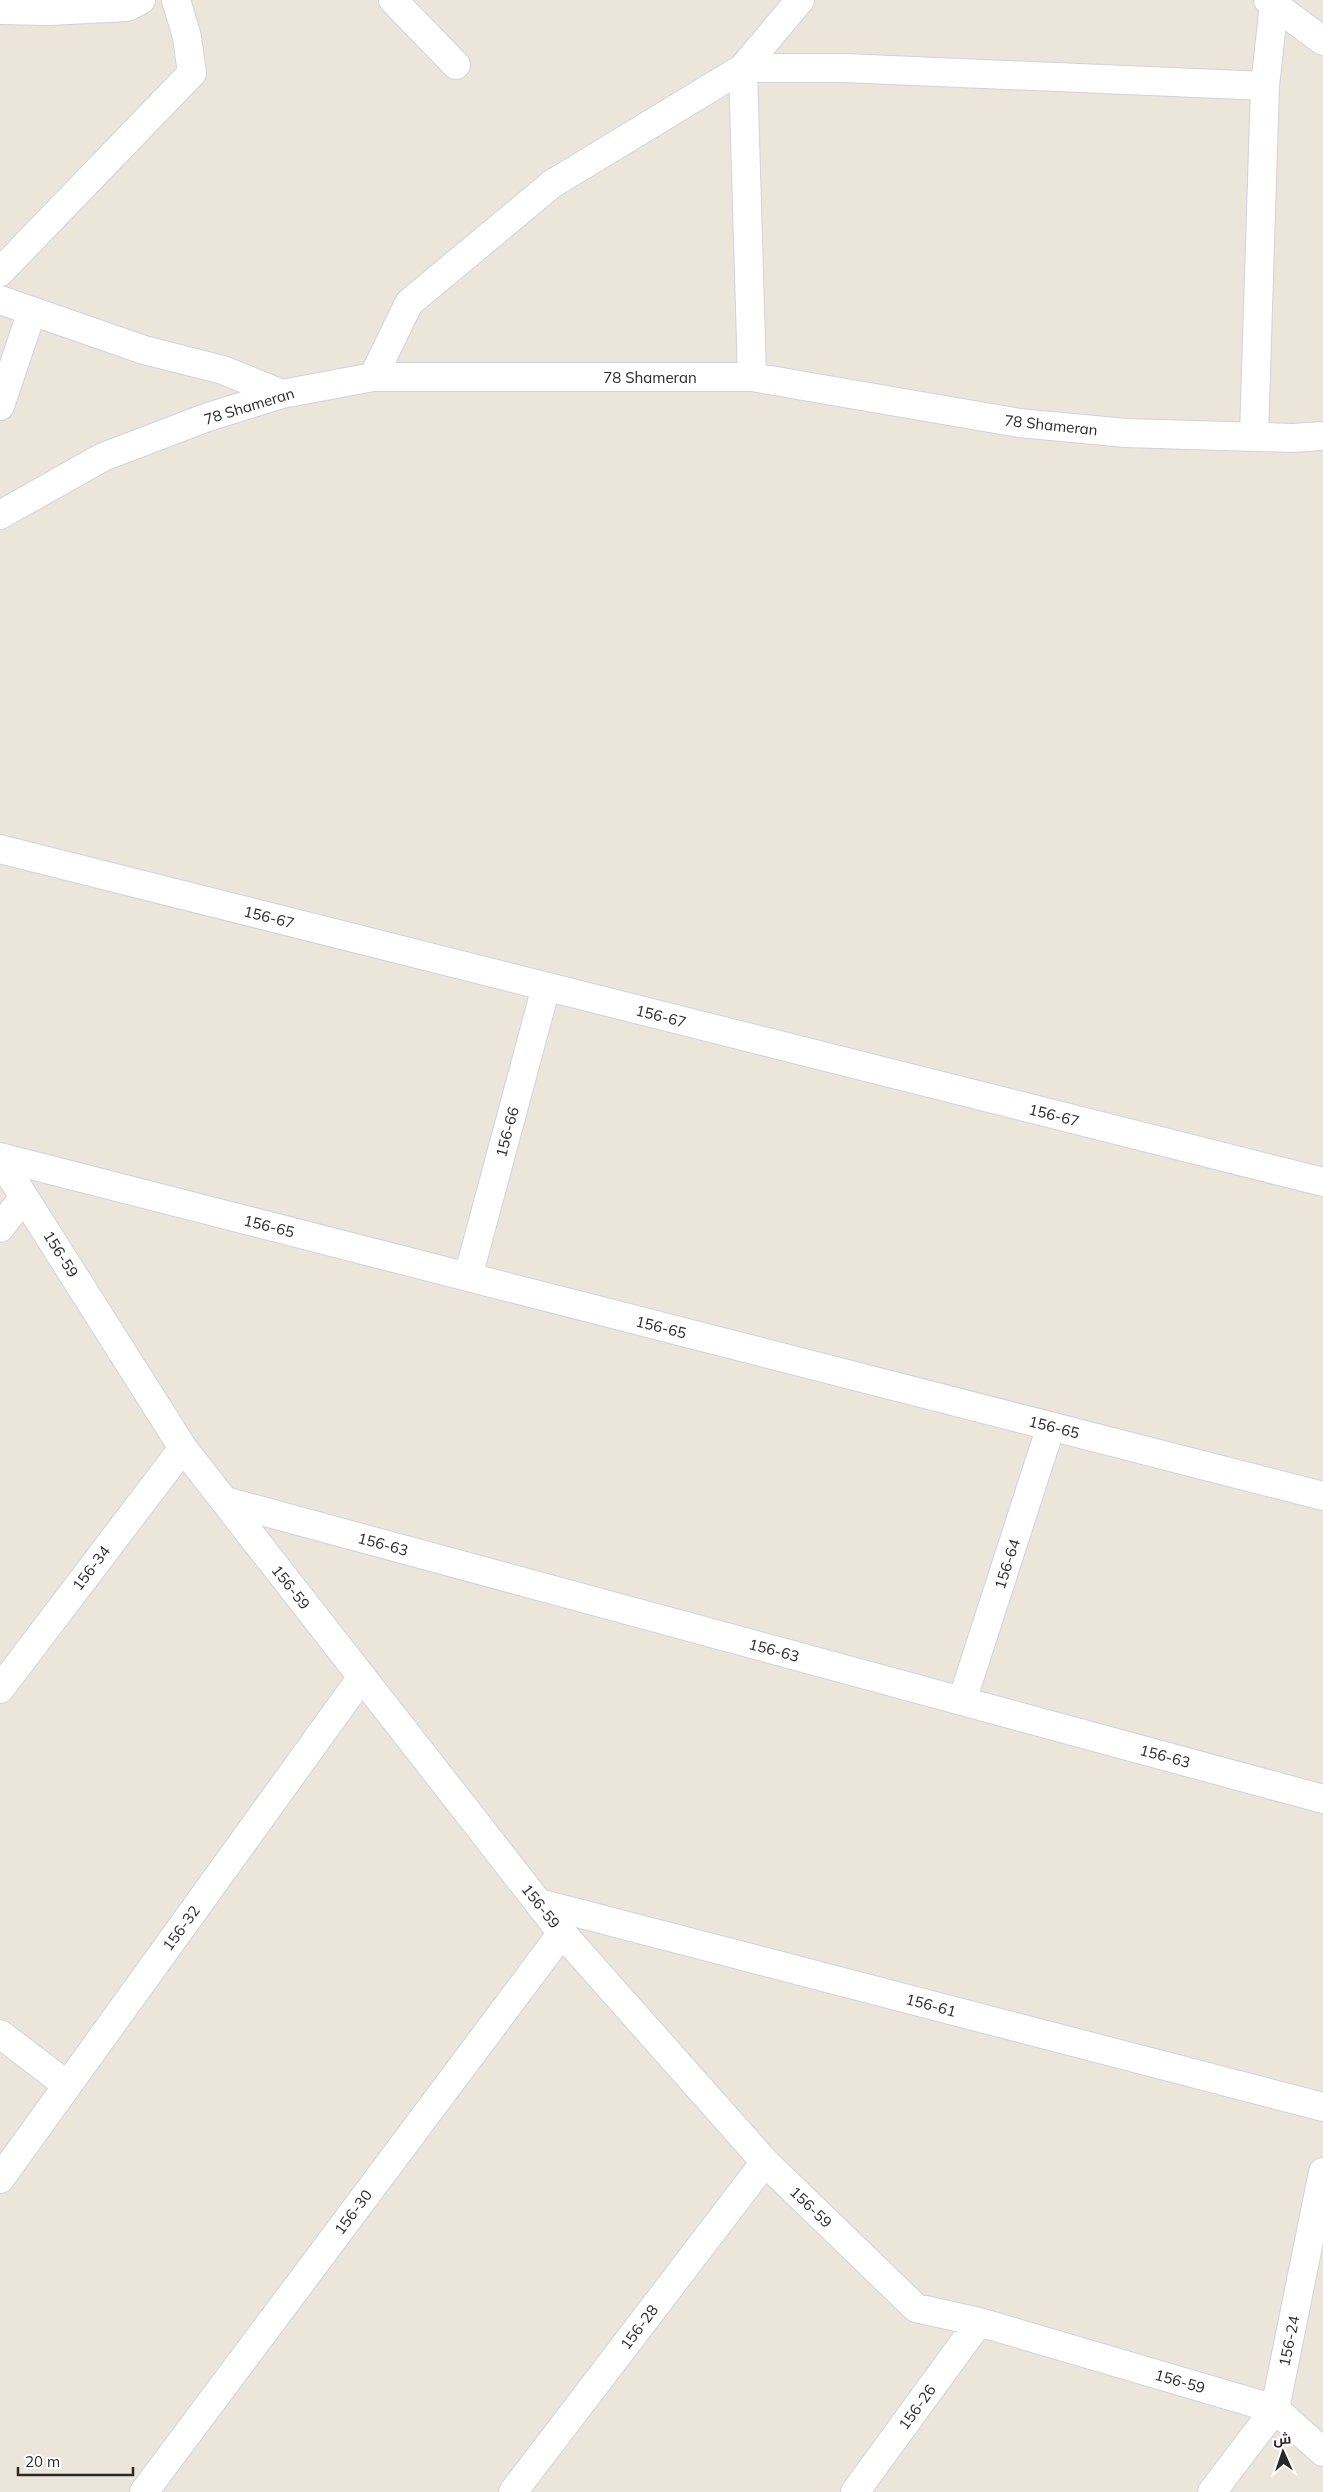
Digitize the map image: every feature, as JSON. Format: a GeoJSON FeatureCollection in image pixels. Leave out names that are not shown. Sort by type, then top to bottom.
{"type":"FeatureCollection","features":[{"type":"Feature","properties":{"kind":"street"},"geometry":{"type":"LineString","coordinates":[[0,10],[49,11],[127,7],[141,0]]}},
{"type":"Feature","properties":{"kind":"street"},"geometry":{"type":"LineString","coordinates":[[0,272],[192,73],[187,36],[176,0]]}},
{"type":"Feature","properties":{"kind":"street"},"geometry":{"type":"LineString","coordinates":[[393,0],[456,65]]}},
{"type":"Feature","properties":{"kind":"street"},"geometry":{"type":"LineString","coordinates":[[373,377],[409,302],[552,184],[743,68],[800,0]]}},
{"type":"Feature","properties":{"kind":"street"},"geometry":{"type":"LineString","coordinates":[[1271,2],[1323,41]]}},
{"type":"Feature","properties":{"kind":"street"},"geometry":{"type":"LineString","coordinates":[[1254,436],[1265,86],[1271,2]]}},
{"type":"Feature","properties":{"kind":"street"},"geometry":{"type":"LineString","coordinates":[[743,68],[844,68],[1265,86]]}},
{"type":"Feature","properties":{"kind":"street"},"geometry":{"type":"LineString","coordinates":[[743,68],[752,377]]}},
{"type":"Feature","properties":{"kind":"street"},"geometry":{"type":"LineString","coordinates":[[0,300],[144,350],[223,370],[282,394]]}},
{"type":"Feature","properties":{"kind":"street"},"geometry":{"type":"LineString","coordinates":[[0,406],[32,311]]}},
{"type":"Feature","properties":{"kind":"street","name":"78 Shameran"},"geometry":{"type":"LineString","coordinates":[[0,515],[103,457],[208,417],[282,394],[373,377],[752,377],[1019,423],[1126,433],[1293,438],[1323,436]]}},
{"type":"Feature","properties":{"kind":"street","name":"156-67"},"geometry":{"type":"LineString","coordinates":[[0,849],[1323,1182]]}},
{"type":"Feature","properties":{"kind":"street","name":"156-66"},"geometry":{"type":"LineString","coordinates":[[468,1277],[546,987]]}},
{"type":"Feature","properties":{"kind":"street","name":"156-65"},"geometry":{"type":"LineString","coordinates":[[0,1158],[1323,1496]]}},
{"type":"Feature","properties":{"kind":"street","name":"156-59"},"geometry":{"type":"LineString","coordinates":[[0,1158],[183,1448],[562,1933],[765,2162],[916,2308],[979,2322],[1275,2409]]}},
{"type":"Feature","properties":{"kind":"street"},"geometry":{"type":"LineString","coordinates":[[0,1228],[24,1197]]}},
{"type":"Feature","properties":{"kind":"street","name":"156-64"},"geometry":{"type":"LineString","coordinates":[[962,1701],[1051,1426]]}},
{"type":"Feature","properties":{"kind":"street","name":"156-34"},"geometry":{"type":"LineString","coordinates":[[0,1689],[183,1448]]}},
{"type":"Feature","properties":{"kind":"street","name":"156-63"},"geometry":{"type":"LineString","coordinates":[[225,1502],[1323,1799]]}},
{"type":"Feature","properties":{"kind":"street","name":"156-32"},"geometry":{"type":"LineString","coordinates":[[0,2179],[362,1677]]}},
{"type":"Feature","properties":{"kind":"street","name":"156-61"},"geometry":{"type":"LineString","coordinates":[[539,1903],[1323,2107]]}},
{"type":"Feature","properties":{"kind":"street","name":"156-30"},"geometry":{"type":"LineString","coordinates":[[144,2492],[562,1933]]}},
{"type":"Feature","properties":{"kind":"street"},"geometry":{"type":"LineString","coordinates":[[0,2034],[67,2086]]}},
{"type":"Feature","properties":{"kind":"street","name":"156-28"},"geometry":{"type":"LineString","coordinates":[[513,2492],[765,2162]]}},
{"type":"Feature","properties":{"kind":"street","name":"156-24"},"geometry":{"type":"LineString","coordinates":[[1212,2492],[1275,2409],[1323,2172]]}},
{"type":"Feature","properties":{"kind":"street","name":"156-26"},"geometry":{"type":"LineString","coordinates":[[855,2492],[979,2322]]}},
{"type":"Feature","properties":{"kind":"street"},"geometry":{"type":"LineString","coordinates":[[1275,2409],[1323,2452]]}}]}
